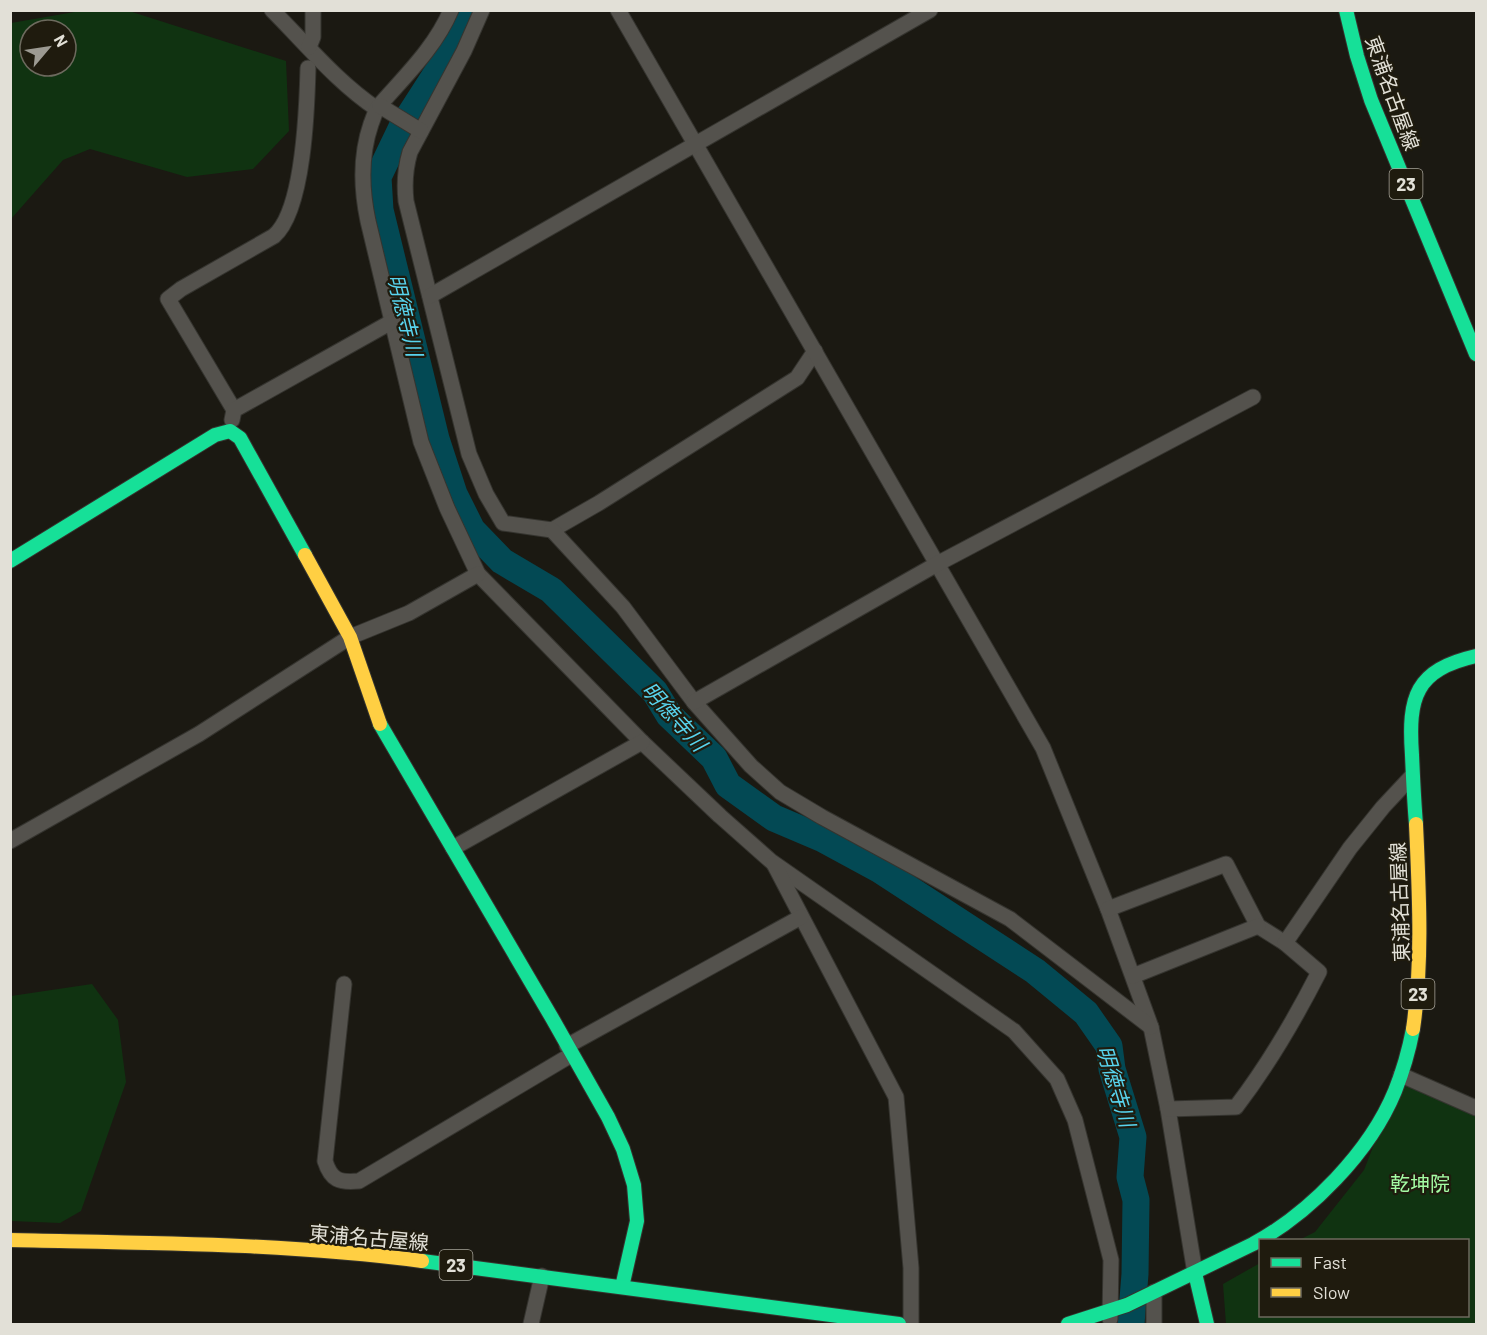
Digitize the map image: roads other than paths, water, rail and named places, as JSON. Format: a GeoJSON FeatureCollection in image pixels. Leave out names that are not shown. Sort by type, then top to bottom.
{"type":"FeatureCollection","features":[{"type":"Feature","properties":{"kind":"main road","name":"東浦名古屋線"},"geometry":{"type":"LineString","coordinates":[[1346,10],[1356,56],[1371,100],[1476,354]]}},
{"type":"Feature","properties":{"kind":"main road"},"geometry":{"type":"LineString","coordinates":[[10,561],[215,435],[230,431],[240,438],[350,637],[381,727],[552,1018],[608,1117],[623,1149],[634,1185],[638,1221],[622,1287]]}},
{"type":"Feature","properties":{"kind":"main road","name":"東浦名古屋線"},"geometry":{"type":"LineString","coordinates":[[1260,1239],[1324,1191],[1350,1164],[1389,1103],[1401,1075],[1414,1027],[1420,974],[1419,885],[1412,776],[1411,709],[1416,694],[1430,676],[1451,662],[1476,656]]}},
{"type":"Feature","properties":{"kind":"main road","name":"東浦名古屋線"},"geometry":{"type":"LineString","coordinates":[[10,1240],[240,1245],[386,1256],[899,1324]]}},
{"type":"Feature","properties":{"kind":"main road","name":"東浦名古屋線"},"geometry":{"type":"LineString","coordinates":[[1068,1324],[1111,1315],[1259,1240]]}},
{"type":"Feature","properties":{"kind":"main road"},"geometry":{"type":"LineString","coordinates":[[1195,1273],[1207,1324]]}},
{"type":"Feature","properties":{"kind":"street"},"geometry":{"type":"LineString","coordinates":[[272,10],[338,76],[382,108],[417,129]]}},
{"type":"Feature","properties":{"kind":"street"},"geometry":{"type":"LineString","coordinates":[[309,47],[313,37],[313,10]]}},
{"type":"Feature","properties":{"kind":"street"},"geometry":{"type":"LineString","coordinates":[[451,10],[423,56],[382,108],[365,141],[363,184],[368,221],[421,442],[447,508],[478,574],[642,742],[772,862],[1014,1031],[1057,1079],[1075,1120],[1111,1260],[1111,1315]]}},
{"type":"Feature","properties":{"kind":"street"},"geometry":{"type":"LineString","coordinates":[[482,10],[464,51],[417,129],[404,180],[406,201],[470,454],[486,494],[503,523],[552,530],[599,503],[796,378],[815,351]]}},
{"type":"Feature","properties":{"kind":"street"},"geometry":{"type":"LineString","coordinates":[[618,10],[1043,748],[1108,909],[1151,1027],[1168,1109],[1195,1273]]}},
{"type":"Feature","properties":{"kind":"street"},"geometry":{"type":"LineString","coordinates":[[430,297],[930,10]]}},
{"type":"Feature","properties":{"kind":"street"},"geometry":{"type":"LineString","coordinates":[[230,431],[234,410],[168,299],[281,230],[290,209],[301,162],[306,121],[308,68]]}},
{"type":"Feature","properties":{"kind":"street"},"geometry":{"type":"LineString","coordinates":[[234,410],[393,321]]}},
{"type":"Feature","properties":{"kind":"street"},"geometry":{"type":"LineString","coordinates":[[694,702],[937,564],[1253,397]]}},
{"type":"Feature","properties":{"kind":"street"},"geometry":{"type":"LineString","coordinates":[[552,530],[623,607],[694,702],[751,766],[780,792],[1010,919],[1151,1027]]}},
{"type":"Feature","properties":{"kind":"street"},"geometry":{"type":"LineString","coordinates":[[10,841],[199,734],[350,637],[410,613],[478,574]]}},
{"type":"Feature","properties":{"kind":"street"},"geometry":{"type":"LineString","coordinates":[[453,848],[642,742]]}},
{"type":"Feature","properties":{"kind":"street"},"geometry":{"type":"LineString","coordinates":[[1285,944],[1350,848],[1412,776]]}},
{"type":"Feature","properties":{"kind":"street"},"geometry":{"type":"LineString","coordinates":[[1383,807],[1403,801],[1415,812]]}},
{"type":"Feature","properties":{"kind":"street"},"geometry":{"type":"LineString","coordinates":[[772,862],[896,1096],[911,1268],[911,1324]]}},
{"type":"Feature","properties":{"kind":"street"},"geometry":{"type":"LineString","coordinates":[[1108,909],[1226,864],[1258,926],[1285,944],[1319,972],[1290,1029],[1236,1107],[1168,1109]]}},
{"type":"Feature","properties":{"kind":"street"},"geometry":{"type":"LineString","coordinates":[[344,984],[325,1161],[328,1172],[336,1179],[345,1182],[359,1181],[569,1051],[801,917]]}},
{"type":"Feature","properties":{"kind":"street"},"geometry":{"type":"LineString","coordinates":[[1133,976],[1258,926]]}},
{"type":"Feature","properties":{"kind":"street"},"geometry":{"type":"LineString","coordinates":[[1401,1075],[1476,1108]]}},
{"type":"Feature","properties":{"kind":"street"},"geometry":{"type":"LineString","coordinates":[[531,1324],[542,1276]]}},
{"type":"Feature","properties":{"kind":"street"},"geometry":{"type":"LineString","coordinates":[[1154,1292],[1154,1324]]}},
{"type":"Feature","properties":{"kind":"waterway","name":"明徳寺川"},"geometry":{"type":"LineString","coordinates":[[472,10],[458,40],[402,127],[378,177],[380,210],[436,439],[454,494],[472,530],[502,561],[551,590],[655,692],[669,715],[714,758],[728,785],[774,818],[821,838],[880,870],[1035,971],[1086,1013],[1109,1046],[1112,1069],[1133,1137],[1130,1177],[1136,1200],[1135,1274],[1131,1324]]}},
{"type":"Feature","properties":{"kind":"park label","name":"乾坤院"},"geometry":{"type":"Point","coordinates":[1420,1183]}}]}
